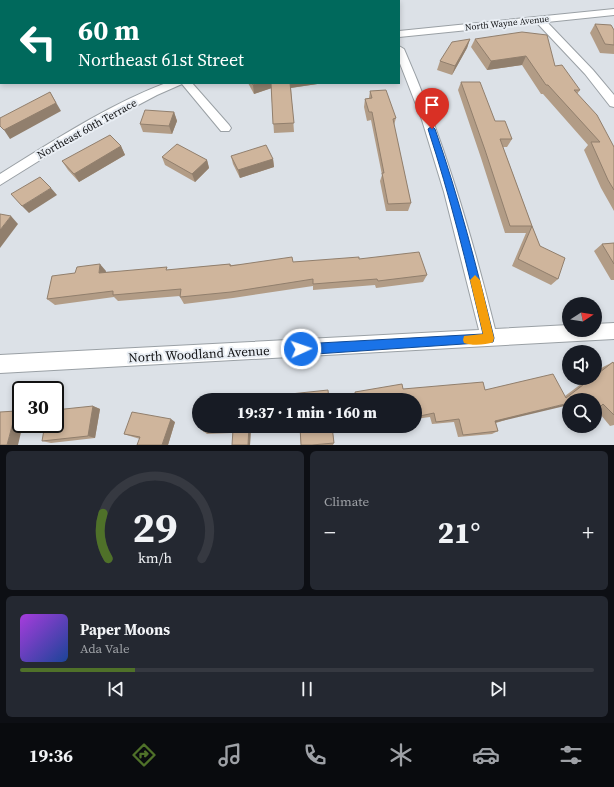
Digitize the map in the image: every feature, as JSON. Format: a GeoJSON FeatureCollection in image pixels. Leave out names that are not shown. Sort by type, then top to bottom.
{"type":"FeatureCollection","features":[{"type":"Feature","properties":{"kind":"street","name":"North Wayne Avenue"},"geometry":{"type":"LineString","coordinates":[[400,34],[614,12]]}},
{"type":"Feature","properties":{"kind":"street"},"geometry":{"type":"LineString","coordinates":[[540,20],[588,72],[614,103]]}},
{"type":"Feature","properties":{"kind":"street"},"geometry":{"type":"LineString","coordinates":[[400,51],[427,117],[444,166],[470,258],[489,338]]}},
{"type":"Feature","properties":{"kind":"street","name":"Northeast 60th Terrace"},"geometry":{"type":"LineString","coordinates":[[0,180],[70,136],[153,92],[174,84]]}},
{"type":"Feature","properties":{"kind":"street"},"geometry":{"type":"LineString","coordinates":[[187,84],[225,128]]}},
{"type":"Feature","properties":{"kind":"street","name":"North Woodland Avenue"},"geometry":{"type":"LineString","coordinates":[[0,364],[614,331]]}},
{"type":"Feature","properties":{"kind":"building"},"geometry":{"type":"Polygon","coordinates":[[[595,24],[611,25],[614,30],[614,45],[605,44],[595,24]]]}},
{"type":"Feature","properties":{"kind":"building"},"geometry":{"type":"Polygon","coordinates":[[[522,32],[547,35],[555,66],[562,65],[580,90],[574,90],[597,115],[614,147],[614,190],[591,142],[600,142],[548,85],[546,85],[526,56],[491,61],[475,39],[522,32]]]}},
{"type":"Feature","properties":{"kind":"building"},"geometry":{"type":"Polygon","coordinates":[[[470,39],[455,66],[440,61],[452,42],[470,39]]]}},
{"type":"Feature","properties":{"kind":"building"},"geometry":{"type":"Polygon","coordinates":[[[461,82],[480,82],[495,121],[505,121],[512,139],[500,139],[532,226],[510,226],[461,82]]]}},
{"type":"Feature","properties":{"kind":"building"},"geometry":{"type":"Polygon","coordinates":[[[271,84],[290,84],[294,123],[273,124],[271,84]]]}},
{"type":"Feature","properties":{"kind":"building"},"geometry":{"type":"Polygon","coordinates":[[[386,90],[396,118],[393,119],[411,203],[388,204],[382,173],[384,173],[372,112],[369,112],[365,99],[372,98],[370,91],[386,90]]]}},
{"type":"Feature","properties":{"kind":"building"},"geometry":{"type":"Polygon","coordinates":[[[50,92],[56,103],[4,130],[0,126],[0,118],[50,92]]]}},
{"type":"Feature","properties":{"kind":"building"},"geometry":{"type":"Polygon","coordinates":[[[145,110],[174,112],[169,126],[140,124],[145,110]]]}},
{"type":"Feature","properties":{"kind":"building"},"geometry":{"type":"Polygon","coordinates":[[[110,135],[121,146],[74,174],[62,161],[110,135]]]}},
{"type":"Feature","properties":{"kind":"building"},"geometry":{"type":"Polygon","coordinates":[[[177,144],[207,160],[192,174],[162,157],[177,144]]]}},
{"type":"Feature","properties":{"kind":"building"},"geometry":{"type":"Polygon","coordinates":[[[266,145],[273,159],[238,170],[231,156],[266,145]]]}},
{"type":"Feature","properties":{"kind":"building"},"geometry":{"type":"Polygon","coordinates":[[[40,177],[51,188],[22,206],[11,194],[40,177]]]}},
{"type":"Feature","properties":{"kind":"building"},"geometry":{"type":"Polygon","coordinates":[[[0,214],[11,216],[0,230],[0,214]]]}},
{"type":"Feature","properties":{"kind":"building"},"geometry":{"type":"Polygon","coordinates":[[[532,226],[540,246],[565,258],[558,279],[518,259],[532,226]]]}},
{"type":"Feature","properties":{"kind":"building"},"geometry":{"type":"Polygon","coordinates":[[[614,243],[614,264],[602,244],[614,243]]]}},
{"type":"Feature","properties":{"kind":"building"},"geometry":{"type":"Polygon","coordinates":[[[419,252],[427,275],[378,281],[377,279],[313,284],[313,279],[231,292],[180,297],[181,289],[113,295],[113,291],[47,299],[52,276],[75,273],[77,267],[100,264],[99,273],[167,267],[166,270],[230,264],[230,266],[292,257],[293,262],[359,257],[359,259],[419,252]]]}},
{"type":"Feature","properties":{"kind":"building"},"geometry":{"type":"Polygon","coordinates":[[[613,362],[614,415],[603,404],[602,405],[602,393],[572,393],[583,385],[602,385],[602,371],[613,362]]]}},
{"type":"Feature","properties":{"kind":"building"},"geometry":{"type":"Polygon","coordinates":[[[553,374],[563,393],[562,393],[562,405],[495,421],[498,431],[463,435],[459,419],[436,422],[434,413],[422,416],[422,393],[355,392],[402,384],[403,389],[483,382],[485,390],[553,374]]]}},
{"type":"Feature","properties":{"kind":"building"},"geometry":{"type":"Polygon","coordinates":[[[328,390],[328,393],[300,393],[328,390]]]}},
{"type":"Feature","properties":{"kind":"building"},"geometry":{"type":"Polygon","coordinates":[[[93,406],[88,436],[42,441],[43,433],[64,433],[64,409],[93,406]]]}},
{"type":"Feature","properties":{"kind":"building"},"geometry":{"type":"Polygon","coordinates":[[[12,411],[12,426],[7,445],[0,445],[0,412],[12,411]]]}},
{"type":"Feature","properties":{"kind":"building"},"geometry":{"type":"Polygon","coordinates":[[[132,412],[171,419],[162,445],[137,445],[140,437],[124,434],[132,412]]]}},
{"type":"Feature","properties":{"kind":"building"},"geometry":{"type":"Polygon","coordinates":[[[233,433],[249,433],[248,445],[232,445],[233,433]]]}},
{"type":"Feature","properties":{"kind":"building"},"geometry":{"type":"Polygon","coordinates":[[[300,433],[333,433],[334,443],[301,445],[300,433]]]}},
{"type":"Feature","properties":{"kind":"slow traffic"},"geometry":{"type":"LineString","coordinates":[[468,340],[489,338],[475,280]]}},
{"type":"Feature","properties":{"kind":"route"},"geometry":{"type":"LineString","coordinates":[[301,349],[489,338],[470,258],[432,129]]}}]}
